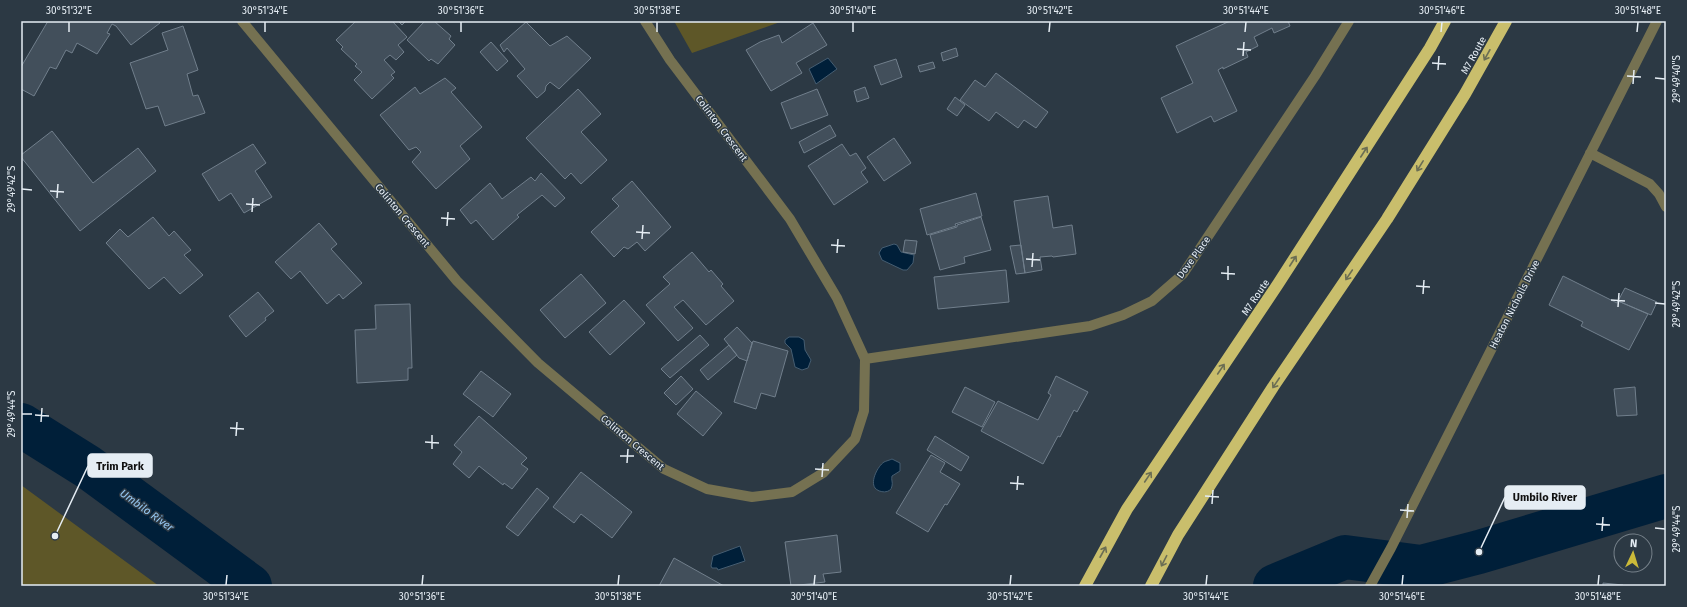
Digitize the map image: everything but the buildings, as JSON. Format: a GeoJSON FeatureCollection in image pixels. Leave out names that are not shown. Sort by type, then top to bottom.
{"type":"FeatureCollection","features":[{"type":"Feature","properties":{"kind":"highway","name":"M7 Route"},"geometry":{"type":"LineString","coordinates":[[1085,586],[1127,509],[1287,271],[1426,54],[1445,21]]}},
{"type":"Feature","properties":{"kind":"highway","name":"M7 Route"},"geometry":{"type":"LineString","coordinates":[[1151,586],[1178,535],[1273,387],[1387,219],[1465,94],[1506,21]]}},
{"type":"Feature","properties":{"kind":"street","name":"Colinton Crescent"},"geometry":{"type":"LineString","coordinates":[[242,21],[457,281],[538,363],[664,469],[708,489],[722,492],[752,497],[792,492],[823,473],[855,439],[864,411],[865,358],[837,298],[790,219],[670,60],[645,21]]}},
{"type":"Feature","properties":{"kind":"street","name":"Dove Place"},"geometry":{"type":"LineString","coordinates":[[865,358],[1090,326],[1123,315],[1152,301],[1183,274],[1315,76],[1349,21]]}},
{"type":"Feature","properties":{"kind":"street","name":"Heaton Nicholls Drive"},"geometry":{"type":"LineString","coordinates":[[1370,586],[1391,548],[1657,21]]}},
{"type":"Feature","properties":{"kind":"street"},"geometry":{"type":"LineString","coordinates":[[1590,153],[1650,184],[1659,194],[1666,207]]}},
{"type":"Feature","properties":{"kind":"shaded area"},"geometry":{"type":"Polygon","coordinates":[[[674,21],[783,21],[692,53],[674,21]]]}},
{"type":"Feature","properties":{"kind":"shaded area"},"geometry":{"type":"Polygon","coordinates":[[[21,485],[159,586],[21,586],[21,485]]]}},
{"type":"Feature","properties":{"kind":"water"},"geometry":{"type":"Polygon","coordinates":[[[828,58],[837,69],[816,84],[809,69],[828,58]]]}},
{"type":"Feature","properties":{"kind":"water"},"geometry":{"type":"Polygon","coordinates":[[[894,244],[897,245],[901,252],[914,255],[913,263],[907,270],[903,270],[882,260],[879,253],[882,248],[894,244]]]}},
{"type":"Feature","properties":{"kind":"water"},"geometry":{"type":"Polygon","coordinates":[[[789,337],[799,337],[804,340],[805,350],[811,360],[808,368],[802,370],[795,367],[791,349],[785,343],[785,340],[789,337]]]}},
{"type":"Feature","properties":{"kind":"water"},"geometry":{"type":"Polygon","coordinates":[[[892,459],[900,463],[900,471],[892,476],[891,489],[885,492],[879,491],[875,488],[873,482],[875,474],[884,462],[892,459]]]}},
{"type":"Feature","properties":{"kind":"water"},"geometry":{"type":"Polygon","coordinates":[[[740,546],[745,561],[718,570],[717,568],[712,568],[713,556],[740,546]]]}},
{"type":"Feature","properties":{"kind":"waterway","name":"Umbilo River"},"geometry":{"type":"LineString","coordinates":[[21,425],[88,467],[250,586]]}},
{"type":"Feature","properties":{"kind":"waterway","name":"Umbilo River"},"geometry":{"type":"LineString","coordinates":[[1275,586],[1345,557],[1421,567],[1479,552],[1666,496]]}},
{"type":"Feature","properties":{"kind":"place","name":"Trim Park"},"geometry":{"type":"Point","coordinates":[55,536]}},
{"type":"Feature","properties":{"kind":"place","name":"Umbilo River"},"geometry":{"type":"Point","coordinates":[1479,552]}}]}
